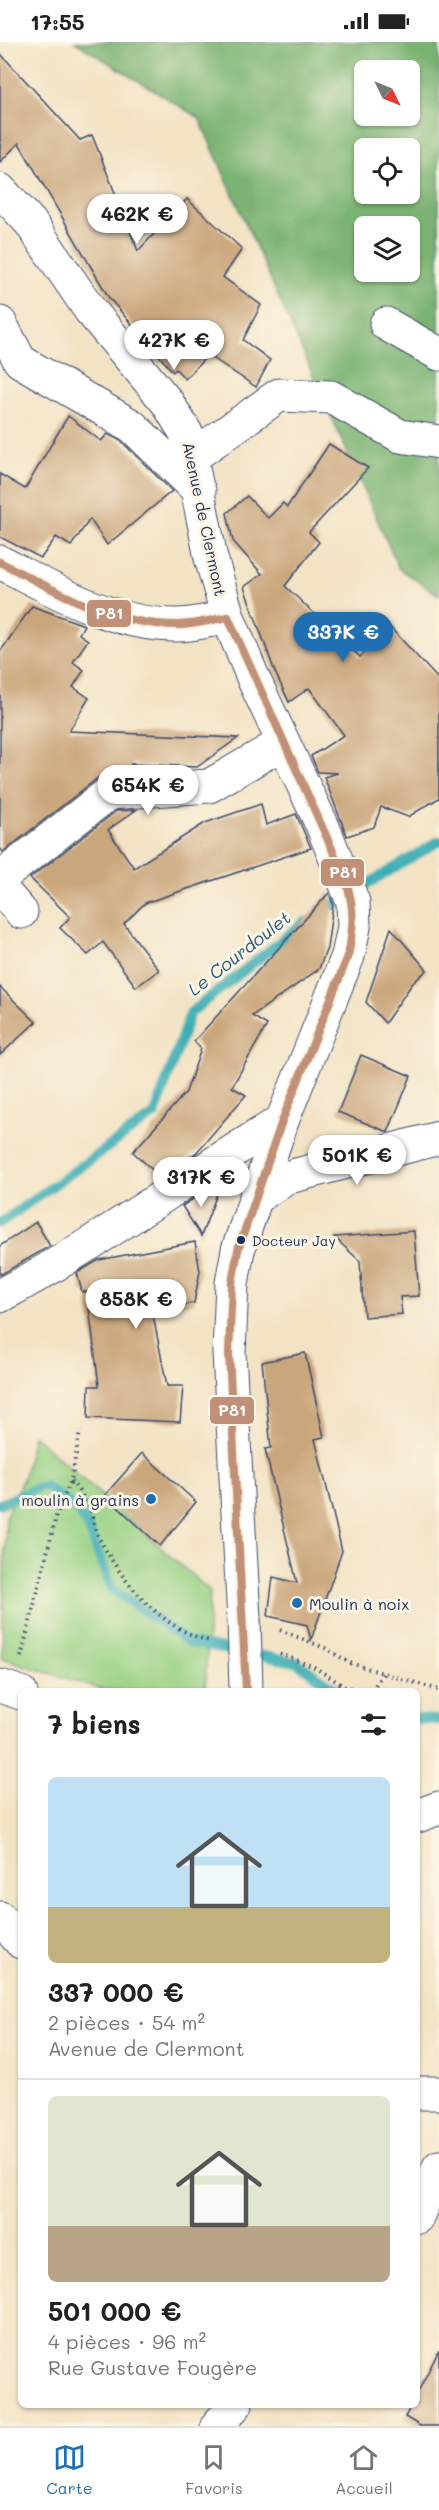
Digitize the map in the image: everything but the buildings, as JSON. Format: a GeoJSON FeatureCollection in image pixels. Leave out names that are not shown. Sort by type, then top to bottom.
{"type":"FeatureCollection","features":[{"type":"Feature","properties":{"kind":"street","name":"Avenue de Clermont"},"geometry":{"type":"LineString","coordinates":[[0,190],[30,222],[90,310],[177,414],[186,433],[200,491],[212,558],[228,617],[345,878],[353,902],[354,927],[348,956],[282,1121],[238,1250],[229,1314],[246,1688]]}},
{"type":"Feature","properties":{"kind":"street"},"geometry":{"type":"LineString","coordinates":[[0,323],[20,361],[132,426],[200,491]]}},
{"type":"Feature","properties":{"kind":"street"},"geometry":{"type":"LineString","coordinates":[[386,324],[439,354]]}},
{"type":"Feature","properties":{"kind":"street"},"geometry":{"type":"LineString","coordinates":[[192,457],[279,395],[331,397],[400,436],[439,442]]}},
{"type":"Feature","properties":{"kind":"street"},"geometry":{"type":"LineString","coordinates":[[0,562],[53,590],[109,613],[129,618],[172,626],[228,617]]}},
{"type":"Feature","properties":{"kind":"street"},"geometry":{"type":"LineString","coordinates":[[0,878],[109,793],[209,786],[283,743]]}},
{"type":"Feature","properties":{"kind":"street"},"geometry":{"type":"LineString","coordinates":[[0,888],[21,912]]}},
{"type":"Feature","properties":{"kind":"street"},"geometry":{"type":"LineString","coordinates":[[0,1296],[79,1252],[228,1153],[282,1121]]}},
{"type":"Feature","properties":{"kind":"street"},"geometry":{"type":"LineString","coordinates":[[257,1197],[285,1178],[439,1138]]}},
{"type":"Feature","properties":{"kind":"street"},"geometry":{"type":"LineString","coordinates":[[420,1815],[439,1808]]}},
{"type":"Feature","properties":{"kind":"street"},"geometry":{"type":"LineString","coordinates":[[18,1911],[0,1918],[18,1939]]}},
{"type":"Feature","properties":{"kind":"street"},"geometry":{"type":"LineString","coordinates":[[420,2092],[439,2093]]}},
{"type":"Feature","properties":{"kind":"street"},"geometry":{"type":"LineString","coordinates":[[420,2210],[439,2167]]}},
{"type":"Feature","properties":{"kind":"street"},"geometry":{"type":"LineString","coordinates":[[217,2426],[233,2408]]}},
{"type":"Feature","properties":{"kind":"path"},"geometry":{"type":"LineString","coordinates":[[11,1689],[31,1625],[57,1513],[71,1480],[80,1431]]}},
{"type":"Feature","properties":{"kind":"path"},"geometry":{"type":"LineString","coordinates":[[71,1480],[88,1506],[98,1536],[123,1579],[156,1611],[191,1636],[219,1643]]}},
{"type":"Feature","properties":{"kind":"path"},"geometry":{"type":"LineString","coordinates":[[244,1617],[325,1648],[350,1663],[439,1690]]}},
{"type":"Feature","properties":{"kind":"path"},"geometry":{"type":"LineString","coordinates":[[276,1654],[314,1667],[345,1687],[352,1688]]}},
{"type":"Feature","properties":{"kind":"path"},"geometry":{"type":"LineString","coordinates":[[373,1688],[384,1672]]}},
{"type":"Feature","properties":{"kind":"green space"},"geometry":{"type":"Polygon","coordinates":[[[75,42],[439,42],[439,595],[399,569],[199,118],[75,42]]]}},
{"type":"Feature","properties":{"kind":"green space"},"geometry":{"type":"Polygon","coordinates":[[[33,1435],[210,1591],[205,1688],[97,1688],[2,1658],[6,1516],[24,1476],[33,1435]]]}},
{"type":"Feature","properties":{"kind":"waterway","name":"Le Courdoulet"},"geometry":{"type":"LineString","coordinates":[[321,912],[439,841]]}},
{"type":"Feature","properties":{"kind":"waterway","name":"Le Courdoulet"},"geometry":{"type":"LineString","coordinates":[[0,1223],[155,1114],[190,1013],[305,922]]}},
{"type":"Feature","properties":{"kind":"waterway"},"geometry":{"type":"LineString","coordinates":[[0,1504],[44,1485],[75,1507],[87,1525],[112,1589],[190,1643],[296,1662],[334,1688]]}},
{"type":"Feature","properties":{"kind":"waterway"},"geometry":{"type":"LineString","coordinates":[[420,1719],[439,1720]]}},
{"type":"Feature","properties":{"kind":"transit line","name":"P81"},"geometry":{"type":"LineString","coordinates":[[0,562],[85,605],[130,620],[178,625],[228,617]]}},
{"type":"Feature","properties":{"kind":"transit line","name":"P81"},"geometry":{"type":"LineString","coordinates":[[228,617],[345,878],[351,898],[352,917],[348,956],[282,1121],[238,1250],[232,1283],[229,1353],[246,1688]]}},
{"type":"Feature","properties":{"kind":"place","name":"Docteur Jay"},"geometry":{"type":"Point","coordinates":[241,1240]}},
{"type":"Feature","properties":{"kind":"place","name":"moulin à grains"},"geometry":{"type":"Point","coordinates":[151,1499]}},
{"type":"Feature","properties":{"kind":"place","name":"Moulin à noix"},"geometry":{"type":"Point","coordinates":[297,1603]}}]}
